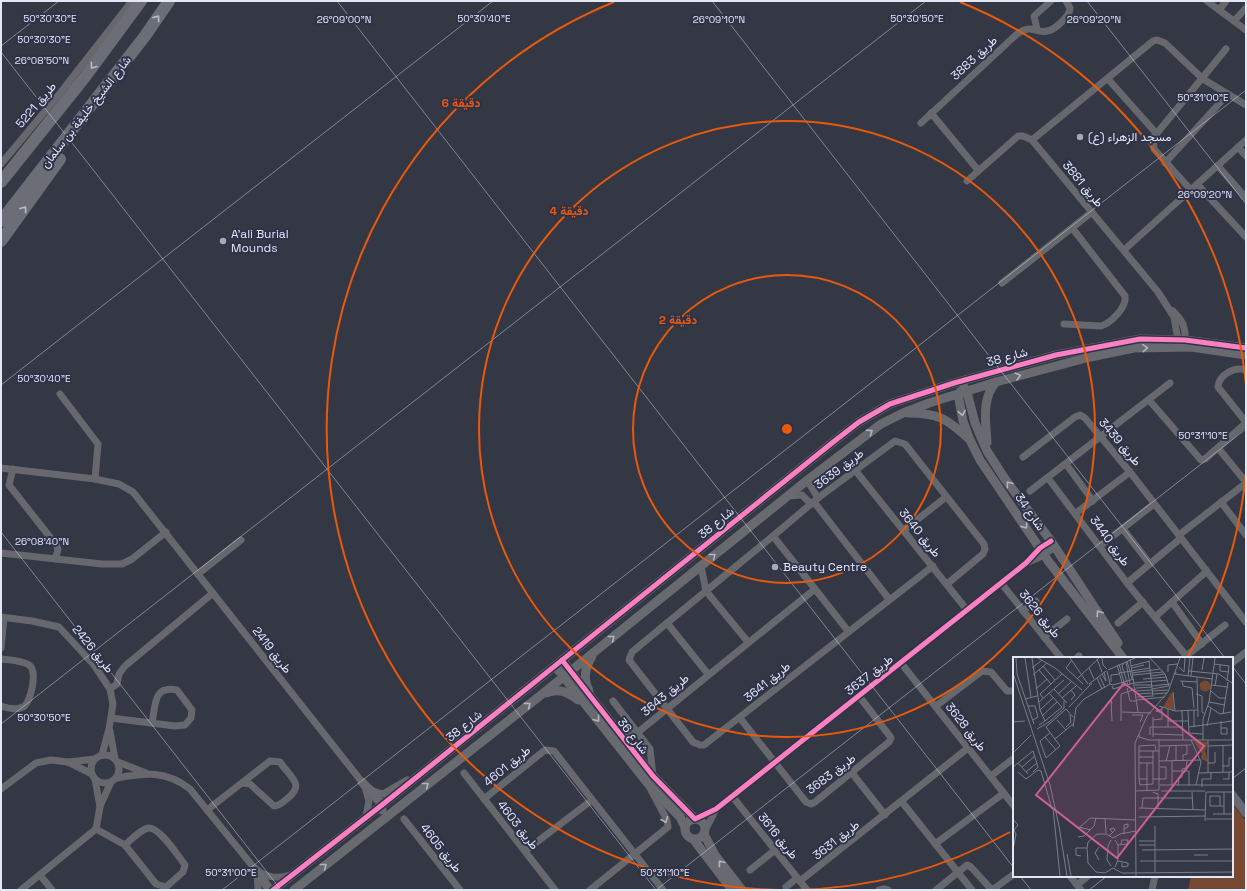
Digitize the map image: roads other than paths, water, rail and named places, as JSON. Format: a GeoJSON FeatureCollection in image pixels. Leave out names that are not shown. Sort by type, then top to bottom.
{"type":"FeatureCollection","features":[{"type":"Feature","properties":{"kind":"highway","name":"شارع الشيخ خليفة بن سلمان"},"geometry":{"type":"LineString","coordinates":[[1,181],[86,77],[142,1]]}},
{"type":"Feature","properties":{"kind":"highway","name":"شارع الشيخ خليفة بن سلمان"},"geometry":{"type":"LineString","coordinates":[[1,221],[145,36],[169,1]]}},
{"type":"Feature","properties":{"kind":"highway"},"geometry":{"type":"LineString","coordinates":[[1,241],[145,36]]}},
{"type":"Feature","properties":{"kind":"street","name":"طريق 5221"},"geometry":{"type":"LineString","coordinates":[[1,164],[61,92],[132,1]]}},
{"type":"Feature","properties":{"kind":"street"},"geometry":{"type":"LineString","coordinates":[[1036,29],[1034,16],[1051,1]]}},
{"type":"Feature","properties":{"kind":"street","name":"طريق 3883"},"geometry":{"type":"LineString","coordinates":[[921,122],[1017,34],[1024,30],[1036,29],[1048,31],[1068,14],[1070,8],[1066,1]]}},
{"type":"Feature","properties":{"kind":"street"},"geometry":{"type":"LineString","coordinates":[[1207,1],[1246,30]]}},
{"type":"Feature","properties":{"kind":"street"},"geometry":{"type":"LineString","coordinates":[[1219,10],[1226,1]]}},
{"type":"Feature","properties":{"kind":"street"},"geometry":{"type":"LineString","coordinates":[[1234,22],[1246,8]]}},
{"type":"Feature","properties":{"kind":"street"},"geometry":{"type":"LineString","coordinates":[[967,181],[1018,136],[1023,136],[1032,140],[1108,79],[1152,41],[1157,40],[1165,43],[1203,79],[1246,105]]}},
{"type":"Feature","properties":{"kind":"street"},"geometry":{"type":"LineString","coordinates":[[1191,190],[1165,163],[1152,144],[1156,133],[1203,79],[1226,49]]}},
{"type":"Feature","properties":{"kind":"street"},"geometry":{"type":"LineString","coordinates":[[1108,79],[1156,133]]}},
{"type":"Feature","properties":{"kind":"street"},"geometry":{"type":"LineString","coordinates":[[1165,163],[1228,94]]}},
{"type":"Feature","properties":{"kind":"street"},"geometry":{"type":"LineString","coordinates":[[931,113],[978,170]]}},
{"type":"Feature","properties":{"kind":"street","name":"طريق 3881"},"geometry":{"type":"LineString","coordinates":[[1032,140],[1182,322],[1185,327],[1184,342]]}},
{"type":"Feature","properties":{"kind":"street"},"geometry":{"type":"LineString","coordinates":[[1124,250],[1246,140]]}},
{"type":"Feature","properties":{"kind":"street"},"geometry":{"type":"LineString","coordinates":[[1238,148],[1246,156]]}},
{"type":"Feature","properties":{"kind":"street"},"geometry":{"type":"LineString","coordinates":[[1218,166],[1246,198]]}},
{"type":"Feature","properties":{"kind":"street"},"geometry":{"type":"LineString","coordinates":[[1197,184],[1246,237]]}},
{"type":"Feature","properties":{"kind":"street"},"geometry":{"type":"LineString","coordinates":[[1002,283],[1092,212]]}},
{"type":"Feature","properties":{"kind":"street"},"geometry":{"type":"LineString","coordinates":[[1064,324],[1106,325],[1124,305],[1126,300],[1125,296],[1073,228]]}},
{"type":"Feature","properties":{"kind":"street","name":"شارع 38"},"geometry":{"type":"LineString","coordinates":[[272,890],[382,805],[859,422],[890,404],[1012,366],[1140,339],[1246,348]]}},
{"type":"Feature","properties":{"kind":"street","name":"شارع 38"},"geometry":{"type":"LineString","coordinates":[[294,890],[541,695],[786,497],[881,424],[903,413],[963,391],[1098,355],[1134,348],[1170,347],[1184,342],[1246,355]]}},
{"type":"Feature","properties":{"kind":"street"},"geometry":{"type":"LineString","coordinates":[[954,383],[963,391],[972,382],[1005,372],[1012,366]]}},
{"type":"Feature","properties":{"kind":"street"},"geometry":{"type":"LineString","coordinates":[[1148,400],[1200,460],[1204,460],[1246,423],[1218,387],[1221,379],[1231,371],[1237,369],[1246,370]]}},
{"type":"Feature","properties":{"kind":"street"},"geometry":{"type":"LineString","coordinates":[[987,451],[985,423],[987,397],[989,390],[996,382]]}},
{"type":"Feature","properties":{"kind":"street"},"geometry":{"type":"LineString","coordinates":[[1030,491],[1170,383]]}},
{"type":"Feature","properties":{"kind":"street","name":"شارع 34"},"geometry":{"type":"LineString","coordinates":[[963,391],[963,421],[970,440],[987,471],[1042,551],[1122,657]]}},
{"type":"Feature","properties":{"kind":"street","name":"شارع 34"},"geometry":{"type":"LineString","coordinates":[[963,391],[987,451],[1005,479],[1053,544],[1126,657]]}},
{"type":"Feature","properties":{"kind":"street"},"geometry":{"type":"LineString","coordinates":[[60,394],[98,444],[95,479]]}},
{"type":"Feature","properties":{"kind":"street"},"geometry":{"type":"LineString","coordinates":[[903,413],[926,413],[939,416],[970,440]]}},
{"type":"Feature","properties":{"kind":"street","name":"طريق 3439"},"geometry":{"type":"LineString","coordinates":[[1024,457],[1076,417],[1080,416],[1085,418],[1130,472],[1246,622]]}},
{"type":"Feature","properties":{"kind":"street","name":"طريق 3639"},"geometry":{"type":"LineString","coordinates":[[889,599],[814,501],[892,443],[902,442],[984,544],[985,549],[981,556],[947,584]]}},
{"type":"Feature","properties":{"kind":"street"},"geometry":{"type":"LineString","coordinates":[[1127,583],[1180,536],[1246,483],[1218,448]]}},
{"type":"Feature","properties":{"kind":"street","name":"طريق 3440"},"geometry":{"type":"LineString","coordinates":[[1066,464],[1093,501]]}},
{"type":"Feature","properties":{"kind":"street","name":"طريق 2419"},"geometry":{"type":"LineString","coordinates":[[1,468],[95,479],[119,484],[132,492],[166,532],[362,782],[373,791],[383,794],[430,765]]}},
{"type":"Feature","properties":{"kind":"street"},"geometry":{"type":"LineString","coordinates":[[13,469],[9,485],[57,546],[58,550],[55,559]]}},
{"type":"Feature","properties":{"kind":"street","name":"طريق 3640"},"geometry":{"type":"LineString","coordinates":[[856,470],[968,610]]}},
{"type":"Feature","properties":{"kind":"street"},"geometry":{"type":"LineString","coordinates":[[1076,513],[1130,472]]}},
{"type":"Feature","properties":{"kind":"street"},"geometry":{"type":"LineString","coordinates":[[810,478],[814,501]]}},
{"type":"Feature","properties":{"kind":"street","name":"طريق 3440"},"geometry":{"type":"LineString","coordinates":[[1048,478],[1076,513],[1127,583],[1187,657],[1225,625]]}},
{"type":"Feature","properties":{"kind":"street"},"geometry":{"type":"LineString","coordinates":[[786,497],[802,495],[814,501]]}},
{"type":"Feature","properties":{"kind":"street"},"geometry":{"type":"LineString","coordinates":[[904,530],[946,496]]}},
{"type":"Feature","properties":{"kind":"street"},"geometry":{"type":"LineString","coordinates":[[667,623],[814,501]]}},
{"type":"Feature","properties":{"kind":"street"},"geometry":{"type":"LineString","coordinates":[[1221,502],[1246,535]]}},
{"type":"Feature","properties":{"kind":"street"},"geometry":{"type":"LineString","coordinates":[[1100,546],[1154,504]]}},
{"type":"Feature","properties":{"kind":"street"},"geometry":{"type":"LineString","coordinates":[[1123,529],[1150,564]]}},
{"type":"Feature","properties":{"kind":"street"},"geometry":{"type":"LineString","coordinates":[[1,552],[102,564],[122,564],[132,559],[166,532]]}},
{"type":"Feature","properties":{"kind":"street"},"geometry":{"type":"LineString","coordinates":[[773,536],[848,631]]}},
{"type":"Feature","properties":{"kind":"street"},"geometry":{"type":"LineString","coordinates":[[198,574],[240,540]]}},
{"type":"Feature","properties":{"kind":"street","name":"طريق 3637"},"geometry":{"type":"LineString","coordinates":[[695,819],[716,809],[1026,563],[1053,544]]}},
{"type":"Feature","properties":{"kind":"street"},"geometry":{"type":"LineString","coordinates":[[701,566],[706,591],[748,642]]}},
{"type":"Feature","properties":{"kind":"street","name":"طريق 3641"},"geometry":{"type":"LineString","coordinates":[[667,623],[632,652],[629,657],[631,662],[693,742],[704,745],[932,566]]}},
{"type":"Feature","properties":{"kind":"street"},"geometry":{"type":"LineString","coordinates":[[1155,617],[1207,571]]}},
{"type":"Feature","properties":{"kind":"street","name":"طريق 3626"},"geometry":{"type":"LineString","coordinates":[[1001,583],[1059,657]]}},
{"type":"Feature","properties":{"kind":"street","name":"طريق 3643"},"geometry":{"type":"LineString","coordinates":[[651,780],[651,752],[637,733],[708,674],[815,589]]}},
{"type":"Feature","properties":{"kind":"street"},"geometry":{"type":"LineString","coordinates":[[110,689],[117,684],[119,674],[125,666],[213,593]]}},
{"type":"Feature","properties":{"kind":"street"},"geometry":{"type":"LineString","coordinates":[[1023,611],[1036,601]]}},
{"type":"Feature","properties":{"kind":"street"},"geometry":{"type":"LineString","coordinates":[[1118,623],[1143,602]]}},
{"type":"Feature","properties":{"kind":"street"},"geometry":{"type":"LineString","coordinates":[[1172,602],[1202,644]]}},
{"type":"Feature","properties":{"kind":"street","name":"طريق 2426"},"geometry":{"type":"LineString","coordinates":[[1,648],[2,618],[32,621],[60,627],[94,666],[110,689],[113,704],[109,729],[102,755]]}},
{"type":"Feature","properties":{"kind":"street"},"geometry":{"type":"LineString","coordinates":[[1044,637],[1068,619]]}},
{"type":"Feature","properties":{"kind":"street","name":"طريق 3643"},"geometry":{"type":"LineString","coordinates":[[667,623],[708,674]]}},
{"type":"Feature","properties":{"kind":"street"},"geometry":{"type":"LineString","coordinates":[[589,702],[585,675],[589,661],[597,650]]}},
{"type":"Feature","properties":{"kind":"street"},"geometry":{"type":"LineString","coordinates":[[1233,662],[1246,652]]}},
{"type":"Feature","properties":{"kind":"street"},"geometry":{"type":"LineString","coordinates":[[1,659],[29,665],[33,670],[34,678],[29,702],[22,708],[8,708],[1,706]]}},
{"type":"Feature","properties":{"kind":"street","name":"شارع 36"},"geometry":{"type":"LineString","coordinates":[[559,663],[651,780],[685,827]]}},
{"type":"Feature","properties":{"kind":"street","name":"طريق 3628"},"geometry":{"type":"LineString","coordinates":[[901,663],[1013,805]]}},
{"type":"Feature","properties":{"kind":"street"},"geometry":{"type":"LineString","coordinates":[[936,706],[982,671],[991,672],[1007,691],[1013,691]]}},
{"type":"Feature","properties":{"kind":"street"},"geometry":{"type":"LineString","coordinates":[[111,718],[175,726],[185,725],[191,718],[192,710],[177,690],[168,688],[161,691],[158,696],[152,722]]}},
{"type":"Feature","properties":{"kind":"street"},"geometry":{"type":"LineString","coordinates":[[541,695],[552,691],[565,692],[589,702]]}},
{"type":"Feature","properties":{"kind":"street","name":"طريق 3683"},"geometry":{"type":"LineString","coordinates":[[740,718],[806,802],[811,804],[816,802],[890,742],[891,738],[859,696]]}},
{"type":"Feature","properties":{"kind":"street"},"geometry":{"type":"LineString","coordinates":[[613,701],[637,733],[622,738]]}},
{"type":"Feature","properties":{"kind":"street","name":"شارع 36"},"geometry":{"type":"LineString","coordinates":[[589,702],[622,738],[651,780],[695,819]]}},
{"type":"Feature","properties":{"kind":"street","name":"طريق 2426"},"geometry":{"type":"LineString","coordinates":[[109,729],[117,760]]}},
{"type":"Feature","properties":{"kind":"street","name":"طريق 3631"},"geometry":{"type":"LineString","coordinates":[[786,887],[799,880],[885,815],[968,748]]}},
{"type":"Feature","properties":{"kind":"street","name":"طريق 4601"},"geometry":{"type":"LineString","coordinates":[[484,799],[542,752],[548,749],[556,754],[663,890]]}},
{"type":"Feature","properties":{"kind":"street"},"geometry":{"type":"LineString","coordinates":[[1,789],[36,763],[51,760],[68,762],[95,759],[102,755],[112,756],[117,760],[146,773]]}},
{"type":"Feature","properties":{"kind":"street"},"geometry":{"type":"LineString","coordinates":[[95,759],[92,764],[100,806]]}},
{"type":"Feature","properties":{"kind":"street"},"geometry":{"type":"LineString","coordinates":[[991,776],[1013,759]]}},
{"type":"Feature","properties":{"kind":"street"},"geometry":{"type":"LineString","coordinates":[[21,890],[96,829],[100,806],[120,770],[117,760]]}},
{"type":"Feature","properties":{"kind":"street"},"geometry":{"type":"LineString","coordinates":[[206,810],[270,761],[274,761],[282,765],[296,784],[297,788],[295,793],[278,806],[274,806],[250,784],[242,783]]}},
{"type":"Feature","properties":{"kind":"street"},"geometry":{"type":"LineString","coordinates":[[68,762],[103,783],[146,773],[159,774],[182,782],[190,789],[272,890]]}},
{"type":"Feature","properties":{"kind":"street","name":"طريق 4603"},"geometry":{"type":"LineString","coordinates":[[464,773],[555,890]]}},
{"type":"Feature","properties":{"kind":"street"},"geometry":{"type":"LineString","coordinates":[[852,773],[885,815]]}},
{"type":"Feature","properties":{"kind":"street"},"geometry":{"type":"LineString","coordinates":[[590,890],[666,830],[668,825],[651,780]]}},
{"type":"Feature","properties":{"kind":"street"},"geometry":{"type":"LineString","coordinates":[[337,856],[349,841],[380,815],[382,805],[362,782]]}},
{"type":"Feature","properties":{"kind":"street","name":"طريق 2419"},"geometry":{"type":"LineString","coordinates":[[362,782],[369,801],[366,816]]}},
{"type":"Feature","properties":{"kind":"street"},"geometry":{"type":"LineString","coordinates":[[936,844],[1004,793]]}},
{"type":"Feature","properties":{"kind":"street","name":"طريق 3616"},"geometry":{"type":"LineString","coordinates":[[732,796],[807,890]]}},
{"type":"Feature","properties":{"kind":"street"},"geometry":{"type":"LineString","coordinates":[[1233,796],[1246,813]]}},
{"type":"Feature","properties":{"kind":"street"},"geometry":{"type":"LineString","coordinates":[[525,851],[592,800]]}},
{"type":"Feature","properties":{"kind":"street"},"geometry":{"type":"LineString","coordinates":[[902,802],[972,890]]}},
{"type":"Feature","properties":{"kind":"street","name":"طريق 3637"},"geometry":{"type":"LineString","coordinates":[[705,832],[716,809]]}},
{"type":"Feature","properties":{"kind":"street","name":"طريق 4605"},"geometry":{"type":"LineString","coordinates":[[404,819],[460,890]]}},
{"type":"Feature","properties":{"kind":"street"},"geometry":{"type":"LineString","coordinates":[[732,890],[694,840],[686,834],[685,827],[688,821],[695,819],[704,824],[705,832],[715,855],[742,890]]}},
{"type":"Feature","properties":{"kind":"street"},"geometry":{"type":"LineString","coordinates":[[96,829],[125,844],[156,884],[166,887],[183,872],[185,865],[154,828],[150,827],[143,830],[125,844]]}},
{"type":"Feature","properties":{"kind":"street"},"geometry":{"type":"LineString","coordinates":[[694,840],[700,838],[705,832]]}},
{"type":"Feature","properties":{"kind":"street"},"geometry":{"type":"LineString","coordinates":[[750,870],[775,850]]}},
{"type":"Feature","properties":{"kind":"street"},"geometry":{"type":"LineString","coordinates":[[936,890],[965,866],[969,865],[989,888],[993,889],[1013,875]]}},
{"type":"Feature","properties":{"kind":"street"},"geometry":{"type":"LineString","coordinates":[[255,869],[269,877],[277,878],[292,874]]}},
{"type":"Feature","properties":{"kind":"street"},"geometry":{"type":"LineString","coordinates":[[255,869],[259,882],[258,890]]}},
{"type":"Feature","properties":{"kind":"street"},"geometry":{"type":"LineString","coordinates":[[40,875],[52,890]]}},
{"type":"Feature","properties":{"kind":"street"},"geometry":{"type":"LineString","coordinates":[[1071,877],[1079,888],[1087,877]]}},
{"type":"Feature","properties":{"kind":"street"},"geometry":{"type":"LineString","coordinates":[[1152,890],[1155,877]]}},
{"type":"Feature","properties":{"kind":"street"},"geometry":{"type":"LineString","coordinates":[[879,890],[884,888],[888,890]]}},
{"type":"Feature","properties":{"kind":"place","name":"مسجد الزهراء (ع)"},"geometry":{"type":"Point","coordinates":[1080,137]}},
{"type":"Feature","properties":{"kind":"place","name":"A'ali Burial Mounds"},"geometry":{"type":"Point","coordinates":[223,241]}},
{"type":"Feature","properties":{"kind":"place","name":"Beauty Centre"},"geometry":{"type":"Point","coordinates":[775,567]}}]}
